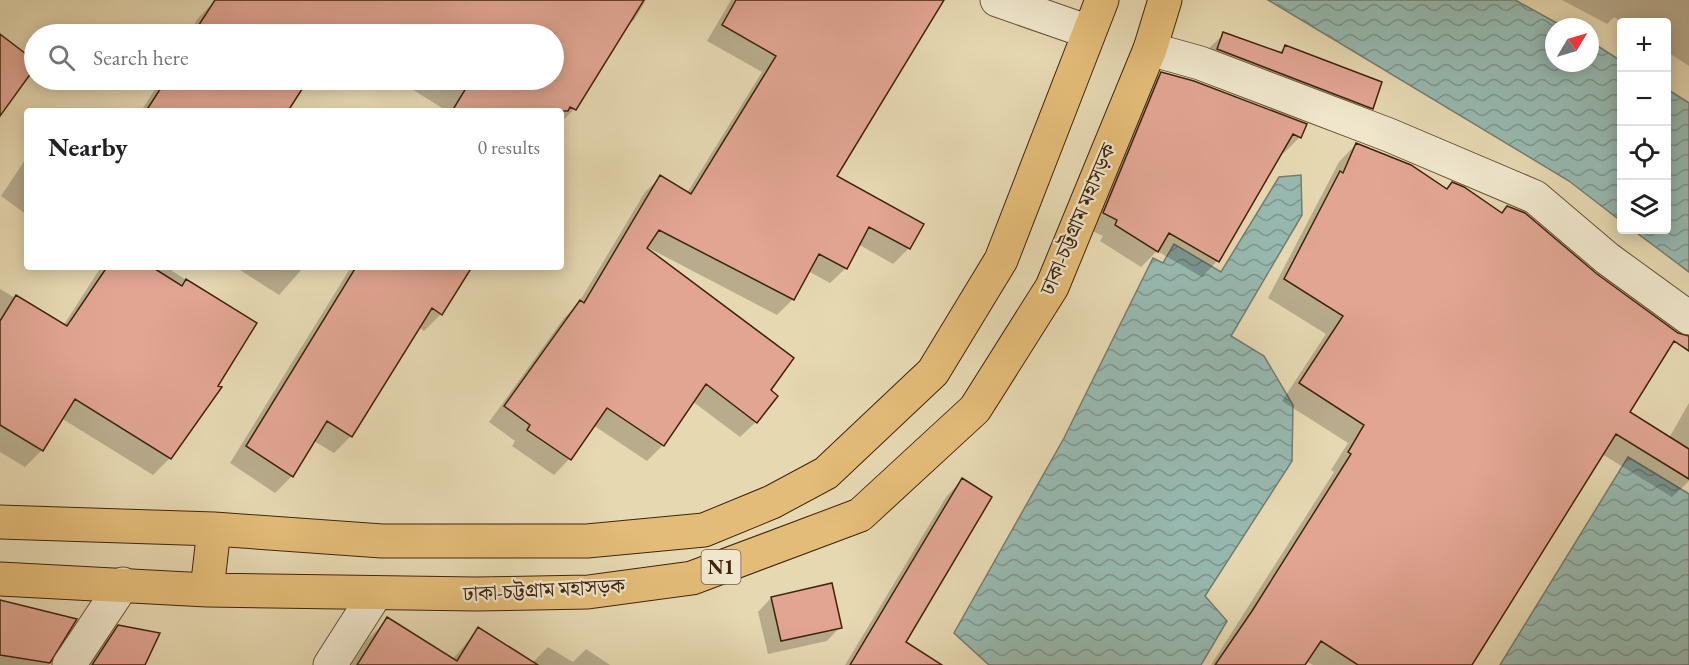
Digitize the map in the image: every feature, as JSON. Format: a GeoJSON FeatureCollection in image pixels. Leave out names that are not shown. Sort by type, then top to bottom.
{"type":"FeatureCollection","features":[{"type":"Feature","properties":{"kind":"highway","name":"N1"},"geometry":{"type":"LineString","coordinates":[[1153,41],[1165,0]]}},
{"type":"Feature","properties":{"kind":"highway","name":"N1"},"geometry":{"type":"LineString","coordinates":[[0,522],[214,529],[382,541],[587,541],[704,530],[772,502],[826,473],[933,372],[1001,260],[1097,14]]}},
{"type":"Feature","properties":{"kind":"highway","name":"ঢাকা-চট্টগ্রাম মহাসড়ক"},"geometry":{"type":"LineString","coordinates":[[0,579],[207,590],[376,593],[588,592],[692,578],[860,514],[975,410],[1052,287],[1153,41]]}},
{"type":"Feature","properties":{"kind":"highway"},"geometry":{"type":"LineString","coordinates":[[207,590],[214,529]]}},
{"type":"Feature","properties":{"kind":"street"},"geometry":{"type":"LineString","coordinates":[[997,0],[1097,14]]}},
{"type":"Feature","properties":{"kind":"street"},"geometry":{"type":"LineString","coordinates":[[1153,41],[1200,63],[1389,135],[1535,197],[1608,259],[1689,318]]}},
{"type":"Feature","properties":{"kind":"street"},"geometry":{"type":"LineString","coordinates":[[69,665],[123,584]]}},
{"type":"Feature","properties":{"kind":"street"},"geometry":{"type":"LineString","coordinates":[[330,665],[376,593]]}},
{"type":"Feature","properties":{"kind":"water"},"geometry":{"type":"Polygon","coordinates":[[[1268,0],[1515,0],[1548,18],[1545,18],[1545,72],[1599,72],[1599,47],[1617,58],[1617,218],[1569,181],[1268,0]]]}},
{"type":"Feature","properties":{"kind":"water"},"geometry":{"type":"Polygon","coordinates":[[[1671,92],[1689,103],[1689,272],[1638,234],[1671,234],[1671,92]]]}},
{"type":"Feature","properties":{"kind":"water"},"geometry":{"type":"Polygon","coordinates":[[[1301,175],[1302,215],[1231,336],[1264,356],[1293,405],[1292,461],[1205,596],[1227,621],[1201,665],[989,665],[954,633],[1064,438],[1153,258],[1163,263],[1174,244],[1221,272],[1279,177],[1301,175]]]}},
{"type":"Feature","properties":{"kind":"water"},"geometry":{"type":"Polygon","coordinates":[[[1628,457],[1689,494],[1689,665],[1500,665],[1628,457]]]}},
{"type":"Feature","properties":{"kind":"building"},"geometry":{"type":"Polygon","coordinates":[[[215,0],[644,0],[576,110],[570,107],[568,111],[564,111],[564,108],[454,108],[465,90],[564,90],[564,24],[199,24],[215,0]]]}},
{"type":"Feature","properties":{"kind":"building"},"geometry":{"type":"Polygon","coordinates":[[[736,0],[944,0],[837,176],[924,224],[910,249],[869,227],[847,269],[819,254],[794,300],[659,230],[647,248],[794,358],[771,390],[778,396],[757,423],[706,384],[664,446],[607,408],[571,460],[527,430],[530,425],[504,406],[580,300],[584,303],[660,175],[691,194],[776,56],[722,25],[736,0]]]}},
{"type":"Feature","properties":{"kind":"building"},"geometry":{"type":"Polygon","coordinates":[[[1223,32],[1282,53],[1285,45],[1382,82],[1373,109],[1217,49],[1223,32]]]}},
{"type":"Feature","properties":{"kind":"building"},"geometry":{"type":"Polygon","coordinates":[[[0,34],[24,52],[24,83],[0,116],[0,34]]]}},
{"type":"Feature","properties":{"kind":"building"},"geometry":{"type":"Polygon","coordinates":[[[1161,72],[1194,81],[1307,124],[1301,138],[1293,134],[1219,262],[1169,233],[1158,252],[1115,225],[1117,220],[1103,213],[1161,72]]]}},
{"type":"Feature","properties":{"kind":"building"},"geometry":{"type":"Polygon","coordinates":[[[160,90],[302,90],[290,108],[148,108],[160,90]]]}},
{"type":"Feature","properties":{"kind":"building"},"geometry":{"type":"Polygon","coordinates":[[[1356,143],[1411,165],[1447,189],[1452,182],[1464,187],[1502,213],[1507,206],[1525,213],[1597,274],[1678,333],[1689,336],[1689,351],[1674,341],[1630,412],[1689,449],[1689,479],[1616,434],[1472,665],[1358,665],[1321,641],[1305,665],[1215,665],[1252,611],[1351,454],[1348,452],[1364,425],[1299,383],[1343,316],[1284,279],[1340,171],[1343,173],[1356,143]]]}},
{"type":"Feature","properties":{"kind":"building"},"geometry":{"type":"Polygon","coordinates":[[[105,270],[157,270],[182,286],[186,279],[257,323],[218,386],[222,387],[171,459],[75,399],[43,451],[0,425],[0,321],[16,295],[67,326],[105,270]]]}},
{"type":"Feature","properties":{"kind":"building"},"geometry":{"type":"Polygon","coordinates":[[[354,270],[470,270],[442,315],[432,308],[352,437],[327,421],[293,477],[246,446],[354,270]]]}},
{"type":"Feature","properties":{"kind":"building"},"geometry":{"type":"Polygon","coordinates":[[[962,478],[992,497],[906,642],[942,665],[850,665],[962,478]]]}},
{"type":"Feature","properties":{"kind":"building"},"geometry":{"type":"Polygon","coordinates":[[[832,583],[842,628],[781,641],[771,597],[832,583]]]}},
{"type":"Feature","properties":{"kind":"building"},"geometry":{"type":"Polygon","coordinates":[[[0,600],[77,619],[50,663],[0,655],[0,600]]]}},
{"type":"Feature","properties":{"kind":"building"},"geometry":{"type":"Polygon","coordinates":[[[387,617],[457,661],[478,627],[538,665],[357,665],[387,617]]]}},
{"type":"Feature","properties":{"kind":"building"},"geometry":{"type":"Polygon","coordinates":[[[118,625],[160,633],[145,665],[92,665],[118,625]]]}}]}
